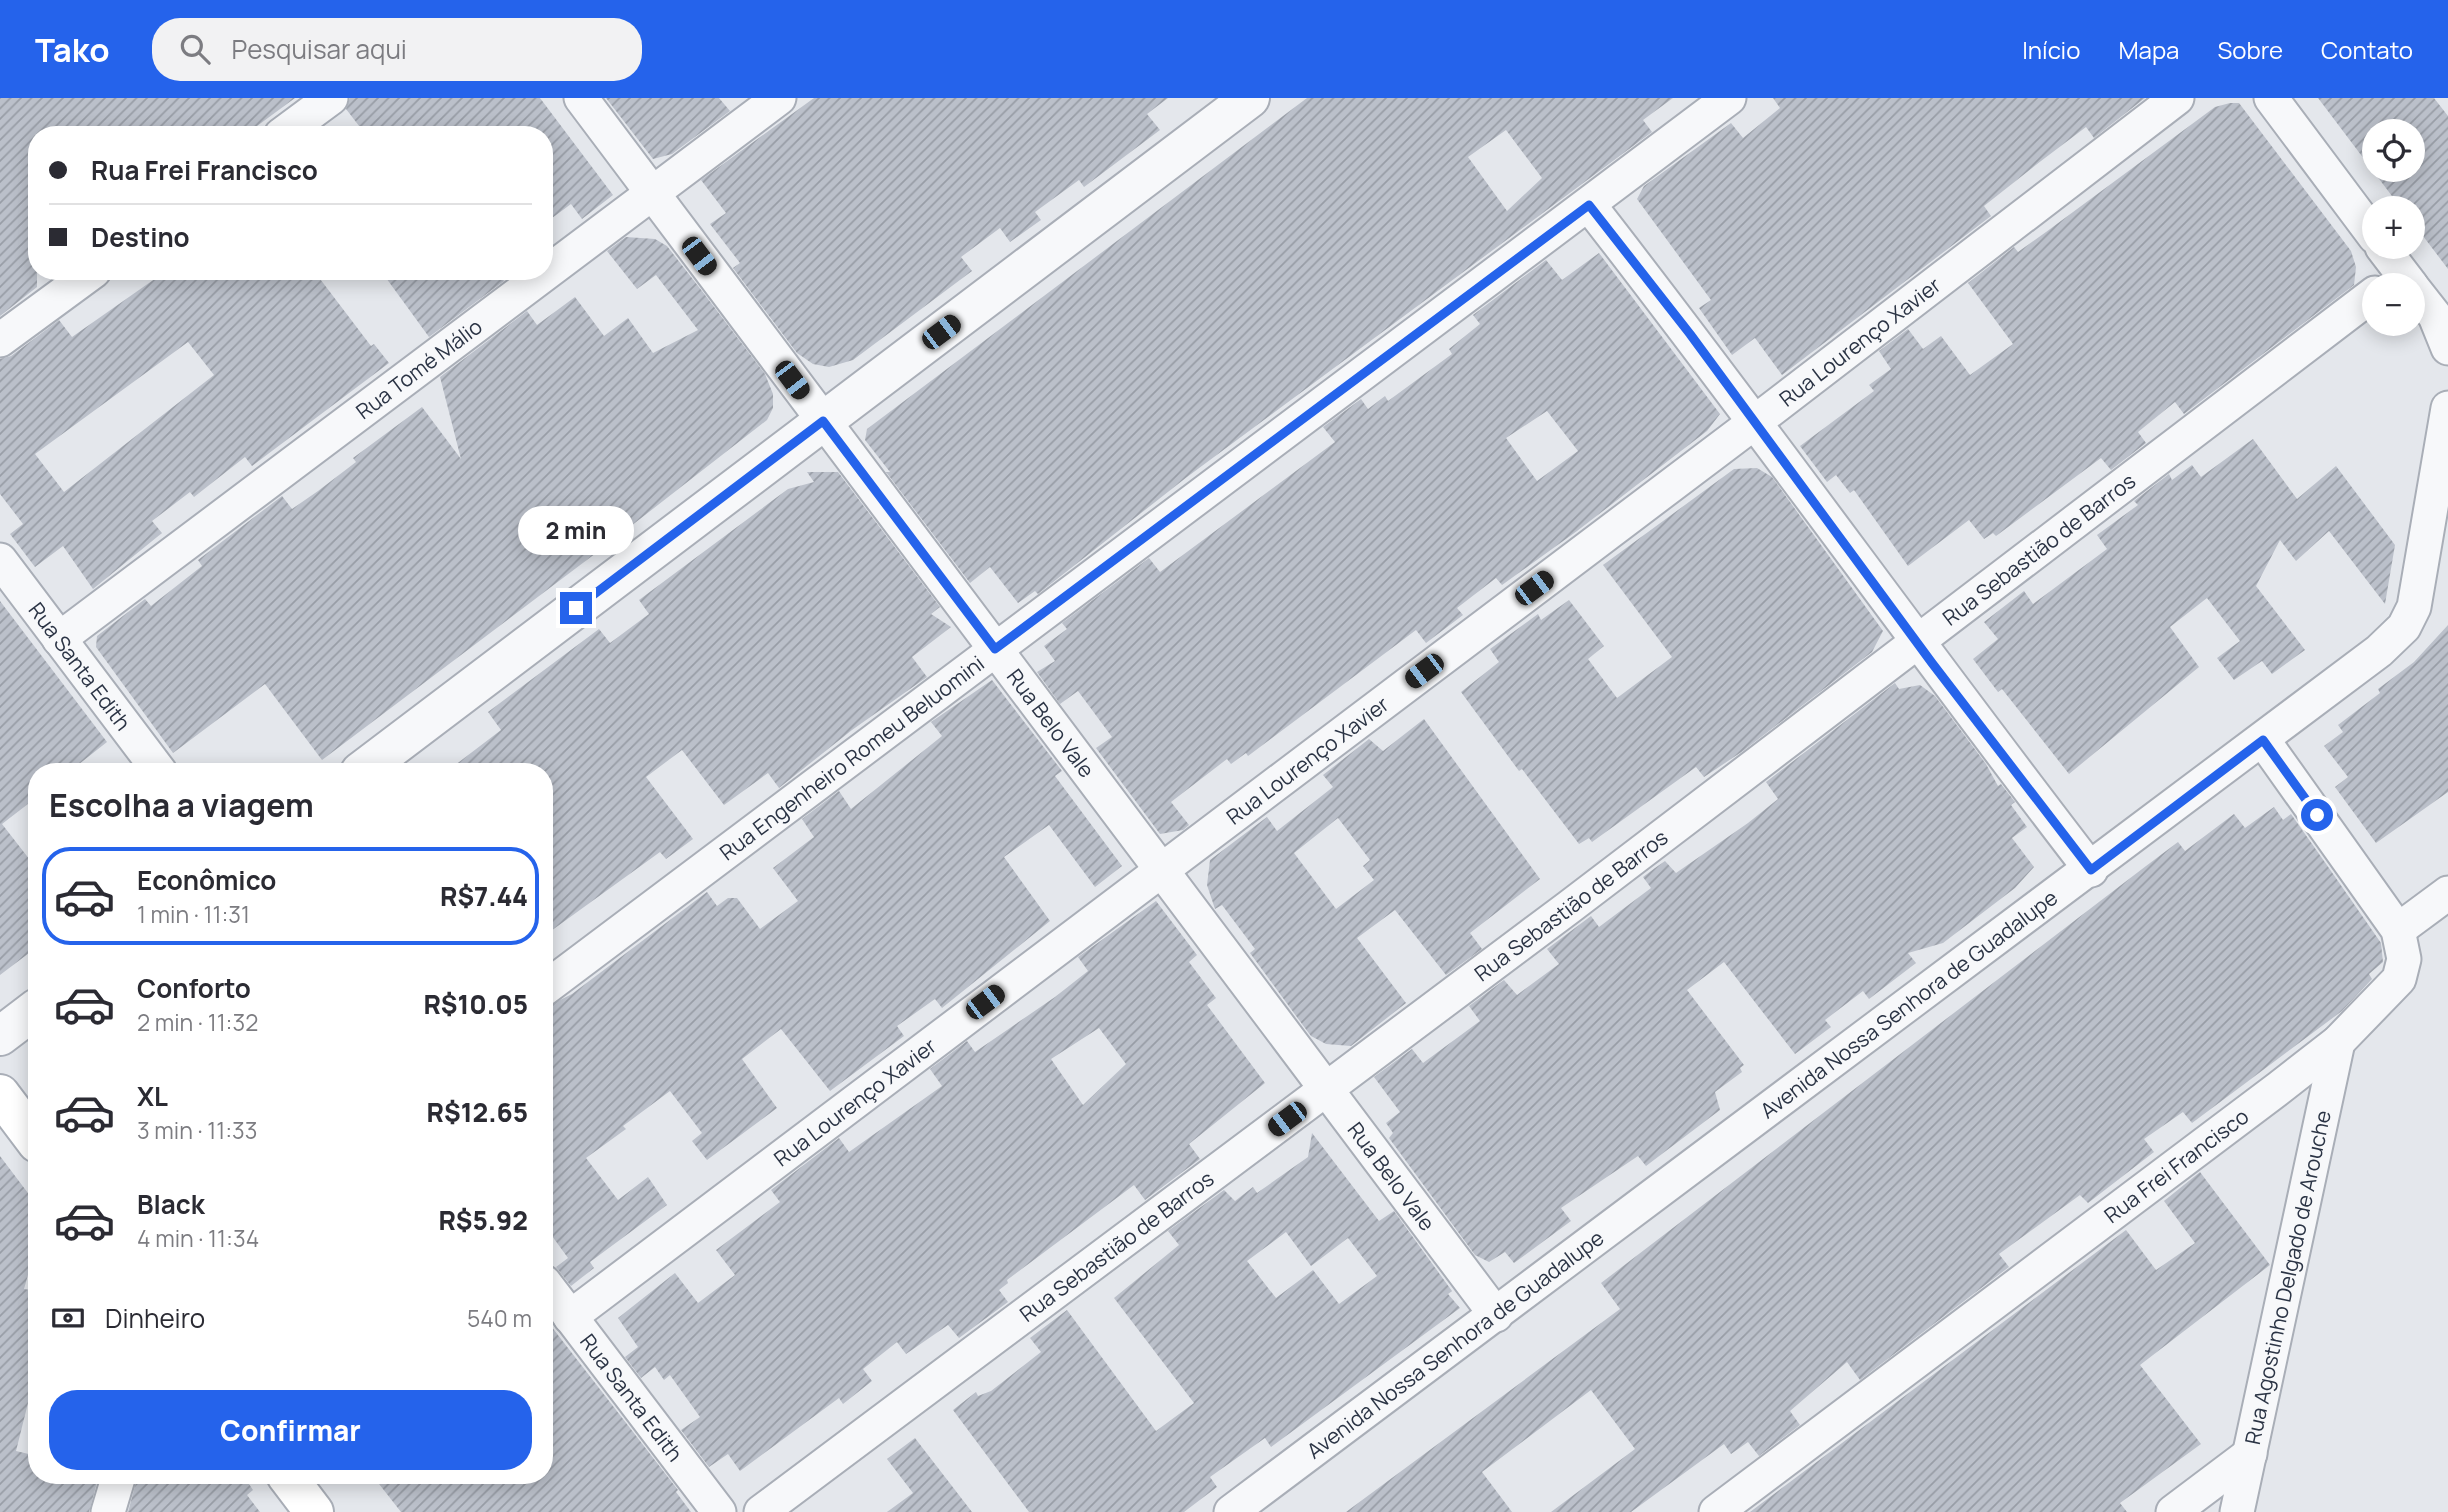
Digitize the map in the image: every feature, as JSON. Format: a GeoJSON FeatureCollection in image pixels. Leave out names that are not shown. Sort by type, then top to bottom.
{"type":"FeatureCollection","features":[{"type":"Feature","properties":{"kind":"main road"},"geometry":{"type":"LineString","coordinates":[[0,1094],[28,1131]]}},
{"type":"Feature","properties":{"kind":"main road"},"geometry":{"type":"LineString","coordinates":[[293,1484],[314,1512]]}},
{"type":"Feature","properties":{"kind":"street"},"geometry":{"type":"LineString","coordinates":[[293,126],[331,98]]}},
{"type":"Feature","properties":{"kind":"street","name":"Rua Belo Vale"},"geometry":{"type":"LineString","coordinates":[[581,98],[1496,1315]]}},
{"type":"Feature","properties":{"kind":"street","name":"Rua Tomé Málio"},"geometry":{"type":"LineString","coordinates":[[553,268],[779,98]]}},
{"type":"Feature","properties":{"kind":"street"},"geometry":{"type":"LineString","coordinates":[[372,763],[1250,98]]}},
{"type":"Feature","properties":{"kind":"street","name":"Rua Engenheiro Romeu Beluomini"},"geometry":{"type":"LineString","coordinates":[[553,982],[1730,98]]}},
{"type":"Feature","properties":{"kind":"street","name":"Rua Lourenço Xavier"},"geometry":{"type":"LineString","coordinates":[[570,1317],[1755,422],[2178,98]]}},
{"type":"Feature","properties":{"kind":"street"},"geometry":{"type":"LineString","coordinates":[[2271,98],[2362,220]]}},
{"type":"Feature","properties":{"kind":"street"},"geometry":{"type":"LineString","coordinates":[[1589,205],[2091,870]]}},
{"type":"Feature","properties":{"kind":"street"},"geometry":{"type":"LineString","coordinates":[[0,340],[82,280]]}},
{"type":"Feature","properties":{"kind":"street","name":"Rua Tomé Málio"},"geometry":{"type":"LineString","coordinates":[[59,639],[537,280]]}},
{"type":"Feature","properties":{"kind":"street","name":"Rua Sebastião de Barros"},"geometry":{"type":"LineString","coordinates":[[761,1512],[1918,644],[2362,303]]}},
{"type":"Feature","properties":{"kind":"street"},"geometry":{"type":"LineString","coordinates":[[2425,305],[2435,316],[2448,348]]}},
{"type":"Feature","properties":{"kind":"street","name":"Avenida Nossa Senhora de Guadalupe"},"geometry":{"type":"LineString","coordinates":[[1231,1512],[2091,870],[2379,650],[2404,627],[2414,607],[2437,536],[2448,408]]}},
{"type":"Feature","properties":{"kind":"street","name":"Rua Santa Edith"},"geometry":{"type":"LineString","coordinates":[[0,560],[153,763]]}},
{"type":"Feature","properties":{"kind":"street","name":"Rua Frei Francisco"},"geometry":{"type":"LineString","coordinates":[[1716,1512],[2338,1042],[2399,979],[2404,959],[2398,930],[2263,740]]}},
{"type":"Feature","properties":{"kind":"street"},"geometry":{"type":"LineString","coordinates":[[2398,930],[2448,893]]}},
{"type":"Feature","properties":{"kind":"street"},"geometry":{"type":"LineString","coordinates":[[0,1036],[28,1015]]}},
{"type":"Feature","properties":{"kind":"street","name":"Rua Agostinho Delgado de Arouche"},"geometry":{"type":"LineString","coordinates":[[2237,1512],[2338,1042]]}},
{"type":"Feature","properties":{"kind":"street","name":"Rua Santa Edith"},"geometry":{"type":"LineString","coordinates":[[553,1294],[719,1512]]}},
{"type":"Feature","properties":{"kind":"street"},"geometry":{"type":"LineString","coordinates":[[2173,1512],[2250,1454]]}},
{"type":"Feature","properties":{"kind":"street"},"geometry":{"type":"LineString","coordinates":[[108,1512],[116,1484]]}},
{"type":"Feature","properties":{"kind":"building"},"geometry":{"type":"Polygon","coordinates":[[[0,98],[295,98],[257,126],[28,126],[28,280],[37,280],[37,287],[0,316],[0,98]]]}},
{"type":"Feature","properties":{"kind":"building"},"geometry":{"type":"Polygon","coordinates":[[[350,98],[540,98],[613,195],[582,219],[571,204],[553,217],[553,126],[359,126],[346,109],[350,98]]]}},
{"type":"Feature","properties":{"kind":"building"},"geometry":{"type":"Polygon","coordinates":[[[606,98],[719,98],[730,111],[672,154],[653,159],[606,98]]]}},
{"type":"Feature","properties":{"kind":"building"},"geometry":{"type":"Polygon","coordinates":[[[814,98],[1168,98],[1147,114],[1160,130],[1084,187],[1079,180],[1035,212],[1041,220],[1010,242],[1000,228],[961,257],[972,271],[853,360],[829,367],[813,364],[797,353],[733,268],[740,263],[710,224],[726,213],[701,180],[814,98]]]}},
{"type":"Feature","properties":{"kind":"building"},"geometry":{"type":"Polygon","coordinates":[[[1307,98],[1673,98],[1643,120],[1652,132],[1187,477],[1038,594],[1035,591],[1018,603],[990,567],[970,583],[886,472],[890,472],[865,440],[867,429],[1307,98]],[[1506,130],[1468,157],[1507,211],[1542,178],[1506,130]]]}},
{"type":"Feature","properties":{"kind":"building"},"geometry":{"type":"Polygon","coordinates":[[[1773,98],[2145,98],[2094,138],[2086,127],[2041,161],[1984,206],[1991,216],[1782,375],[1755,338],[1732,355],[1699,308],[1711,300],[1637,199],[1644,186],[1731,123],[1743,138],[1780,108],[1773,98]]]}},
{"type":"Feature","properties":{"kind":"building"},"geometry":{"type":"Polygon","coordinates":[[[2318,98],[2434,98],[2448,116],[2448,269],[2425,239],[2425,196],[2392,196],[2381,182],[2425,182],[2425,119],[2362,119],[2362,156],[2318,98]]]}},
{"type":"Feature","properties":{"kind":"building"},"geometry":{"type":"Polygon","coordinates":[[[2239,103],[2351,251],[2356,267],[2354,285],[2184,414],[2175,402],[2138,432],[2146,443],[2111,470],[2101,458],[1996,536],[1993,533],[1984,539],[1969,520],[1908,566],[1854,490],[1850,493],[1836,475],[1827,482],[1800,446],[1874,391],[1869,385],[1891,369],[1879,351],[1908,329],[1923,349],[1941,336],[1970,375],[2013,344],[1968,283],[2014,247],[2018,252],[2215,107],[2239,103]]]}},
{"type":"Feature","properties":{"kind":"building"},"geometry":{"type":"Polygon","coordinates":[[[626,237],[655,239],[667,246],[702,291],[765,374],[773,394],[773,408],[767,420],[322,760],[265,684],[173,753],[96,647],[97,636],[145,599],[151,606],[202,566],[198,560],[282,496],[292,509],[318,491],[356,462],[353,458],[422,407],[461,459],[440,377],[527,311],[537,325],[575,297],[604,336],[628,318],[653,353],[698,330],[656,275],[637,289],[607,251],[626,237]]]}},
{"type":"Feature","properties":{"kind":"building"},"geometry":{"type":"Polygon","coordinates":[[[1599,253],[1720,414],[1707,431],[1577,531],[1502,585],[1496,578],[1457,608],[1463,615],[1426,643],[1416,630],[1248,756],[1246,753],[1231,764],[1227,759],[1171,802],[1189,825],[1183,830],[1160,834],[1096,748],[1112,737],[1078,691],[1060,704],[1037,672],[1055,661],[1044,646],[1067,629],[1062,623],[1149,558],[1160,572],[1335,442],[1323,427],[1361,399],[1368,409],[1385,396],[1388,401],[1452,354],[1449,349],[1480,324],[1473,315],[1546,260],[1562,280],[1599,253]],[[1547,411],[1506,438],[1537,481],[1578,451],[1547,411]]]}},
{"type":"Feature","properties":{"kind":"building"},"geometry":{"type":"Polygon","coordinates":[[[153,280],[321,280],[371,346],[374,344],[389,363],[252,466],[245,457],[194,497],[190,492],[152,521],[162,533],[93,589],[63,546],[35,567],[10,534],[23,524],[0,494],[0,359],[11,356],[59,320],[72,337],[153,280]],[[188,342],[35,454],[64,492],[214,375],[188,342]]]}},
{"type":"Feature","properties":{"kind":"building"},"geometry":{"type":"Polygon","coordinates":[[[388,280],[503,280],[504,281],[429,337],[388,280]]]}},
{"type":"Feature","properties":{"kind":"building"},"geometry":{"type":"Polygon","coordinates":[[[2253,439],[2297,499],[2336,466],[2395,545],[2385,604],[2329,531],[2296,561],[2280,540],[2256,586],[2305,650],[2272,674],[2262,661],[2234,680],[2217,658],[2240,641],[2207,598],[2170,627],[2199,667],[2069,774],[2002,689],[1998,692],[1973,659],[1998,639],[1984,622],[2024,591],[2033,604],[2107,549],[2097,535],[2138,505],[2134,501],[2169,474],[2172,480],[2192,465],[2201,477],[2253,439]]]}},
{"type":"Feature","properties":{"kind":"building"},"geometry":{"type":"Polygon","coordinates":[[[1757,468],[1772,477],[1883,631],[1872,652],[1743,751],[1704,777],[1696,767],[1592,842],[1589,838],[1579,844],[1522,769],[1519,771],[1461,692],[1499,662],[1490,649],[1538,614],[1541,620],[1569,600],[1604,646],[1588,659],[1617,698],[1672,657],[1603,565],[1734,469],[1757,468]]]}},
{"type":"Feature","properties":{"kind":"building"},"geometry":{"type":"Polygon","coordinates":[[[807,472],[838,472],[940,607],[931,614],[951,627],[912,657],[927,677],[852,730],[779,788],[768,773],[724,805],[682,750],[646,777],[693,839],[666,859],[660,852],[553,929],[553,763],[458,763],[501,730],[488,712],[599,629],[610,643],[649,614],[639,600],[788,489],[814,482],[807,472]]]}},
{"type":"Feature","properties":{"kind":"building"},"geometry":{"type":"Polygon","coordinates":[[[0,601],[107,742],[80,763],[28,763],[28,804],[2,824],[28,857],[28,954],[0,975],[0,601]]]}},
{"type":"Feature","properties":{"kind":"building"},"geometry":{"type":"Polygon","coordinates":[[[2448,625],[2448,792],[2376,843],[2335,787],[2348,777],[2324,746],[2343,732],[2338,725],[2380,693],[2378,689],[2414,662],[2448,625]]]}},
{"type":"Feature","properties":{"kind":"building"},"geometry":{"type":"Polygon","coordinates":[[[992,680],[1062,771],[1055,776],[1122,866],[1095,887],[1049,825],[1004,857],[1050,921],[942,1008],[935,999],[897,1026],[904,1036],[830,1091],[781,1029],[742,1059],[777,1108],[707,1160],[692,1141],[702,1133],[670,1091],[623,1126],[626,1129],[586,1158],[618,1200],[648,1177],[667,1205],[590,1262],[594,1268],[571,1286],[556,1267],[568,1258],[553,1237],[553,1004],[572,994],[707,892],[717,906],[728,898],[737,898],[760,929],[798,901],[773,868],[814,837],[802,819],[839,791],[851,809],[942,736],[931,722],[992,680]]]}},
{"type":"Feature","properties":{"kind":"building"},"geometry":{"type":"Polygon","coordinates":[[[1895,683],[1899,689],[1920,685],[1935,696],[1986,764],[1998,786],[2001,784],[2015,802],[2011,805],[2027,827],[2012,838],[2034,867],[2015,888],[1943,943],[1908,953],[1916,963],[1869,999],[1863,991],[1825,1020],[1831,1027],[1795,1054],[1724,962],[1687,990],[1744,1065],[1740,1068],[1742,1072],[1715,1092],[1720,1110],[1646,1166],[1638,1156],[1561,1208],[1571,1221],[1514,1263],[1505,1252],[1489,1262],[1475,1255],[1389,1138],[1393,1133],[1386,1123],[1400,1112],[1374,1077],[1412,1049],[1423,1063],[1480,1021],[1469,1006],[1504,980],[1517,995],[1559,964],[1547,949],[1591,916],[1599,927],[1651,888],[1643,877],[1655,868],[1665,861],[1676,873],[1748,823],[1778,799],[1766,782],[1895,683]]]}},
{"type":"Feature","properties":{"kind":"building"},"geometry":{"type":"Polygon","coordinates":[[[1424,719],[1540,879],[1470,933],[1482,949],[1446,975],[1395,910],[1357,938],[1406,1003],[1351,1046],[1326,1044],[1311,1036],[1302,1024],[1250,953],[1255,949],[1222,905],[1215,909],[1207,885],[1210,860],[1267,817],[1277,831],[1333,787],[1323,775],[1369,739],[1383,751],[1424,719]],[[1338,818],[1294,853],[1336,909],[1374,880],[1363,866],[1370,860],[1338,818]]]}},
{"type":"Feature","properties":{"kind":"building"},"geometry":{"type":"Polygon","coordinates":[[[2274,807],[2283,820],[2291,814],[2381,943],[2383,962],[2369,974],[2372,979],[2342,1011],[2192,1123],[2183,1112],[2144,1139],[2154,1152],[2088,1203],[2080,1195],[1999,1254],[2009,1267],[1860,1380],[1847,1362],[1790,1411],[1800,1425],[1759,1456],[1748,1442],[1731,1454],[1724,1444],[1631,1512],[1551,1512],[1635,1449],[1591,1390],[1482,1472],[1512,1512],[1346,1512],[1620,1309],[1601,1283],[2146,866],[2178,842],[2185,851],[2234,814],[2245,828],[2274,807]]]}},
{"type":"Feature","properties":{"kind":"building"},"geometry":{"type":"Polygon","coordinates":[[[1156,901],[1197,955],[1189,962],[1216,998],[1207,1005],[1265,1083],[1189,1144],[1200,1159],[1145,1200],[1134,1185],[1007,1280],[1008,1283],[999,1290],[1008,1302],[959,1338],[948,1325],[906,1354],[897,1342],[863,1369],[872,1381],[843,1404],[839,1398],[740,1471],[728,1454],[709,1467],[681,1430],[700,1417],[670,1375],[664,1380],[655,1367],[641,1378],[625,1357],[638,1347],[618,1318],[675,1273],[698,1303],[735,1275],[716,1250],[780,1202],[771,1190],[839,1138],[849,1152],[942,1086],[930,1069],[967,1041],[975,1052],[1055,997],[1088,971],[1078,957],[1156,901]],[[1099,1028],[1051,1059],[1083,1105],[1126,1064],[1099,1028]]]}},
{"type":"Feature","properties":{"kind":"building"},"geometry":{"type":"Polygon","coordinates":[[[1312,1133],[1379,1221],[1394,1211],[1452,1291],[1448,1294],[1460,1308],[1271,1447],[1265,1438],[1210,1477],[1217,1487],[1184,1512],[1029,1512],[953,1410],[976,1392],[978,1396],[991,1391],[1041,1352],[1030,1338],[1067,1310],[1156,1431],[1194,1403],[1114,1298],[1179,1245],[1168,1231],[1224,1190],[1235,1201],[1253,1187],[1257,1193],[1308,1157],[1312,1133]],[[1286,1232],[1247,1261],[1276,1298],[1313,1270],[1339,1304],[1377,1276],[1348,1238],[1311,1266],[1286,1232]]]}},
{"type":"Feature","properties":{"kind":"building"},"geometry":{"type":"Polygon","coordinates":[[[0,1156],[28,1193],[28,1275],[24,1289],[28,1290],[28,1403],[16,1451],[28,1454],[28,1484],[97,1484],[89,1512],[0,1512],[0,1156]]]}},
{"type":"Feature","properties":{"kind":"building"},"geometry":{"type":"Polygon","coordinates":[[[2200,1172],[2270,1265],[2140,1365],[2201,1444],[2120,1503],[2127,1512],[1750,1512],[2126,1230],[2156,1270],[2195,1243],[2164,1201],[2200,1172]]]}},
{"type":"Feature","properties":{"kind":"building"},"geometry":{"type":"Polygon","coordinates":[[[553,1329],[678,1490],[676,1492],[691,1512],[401,1512],[379,1484],[553,1484],[553,1329]]]}},
{"type":"Feature","properties":{"kind":"building"},"geometry":{"type":"Polygon","coordinates":[[[915,1438],[972,1512],[887,1512],[913,1493],[887,1459],[915,1438]]]}},
{"type":"Feature","properties":{"kind":"building"},"geometry":{"type":"Polygon","coordinates":[[[136,1484],[249,1484],[253,1490],[247,1495],[260,1512],[128,1512],[136,1484]]]}},
{"type":"Feature","properties":{"kind":"route"},"geometry":{"type":"LineString","coordinates":[[576,608],[823,421],[995,649],[1589,205],[1690,334],[1932,663],[2091,870],[2263,740],[2317,815]]}}]}
